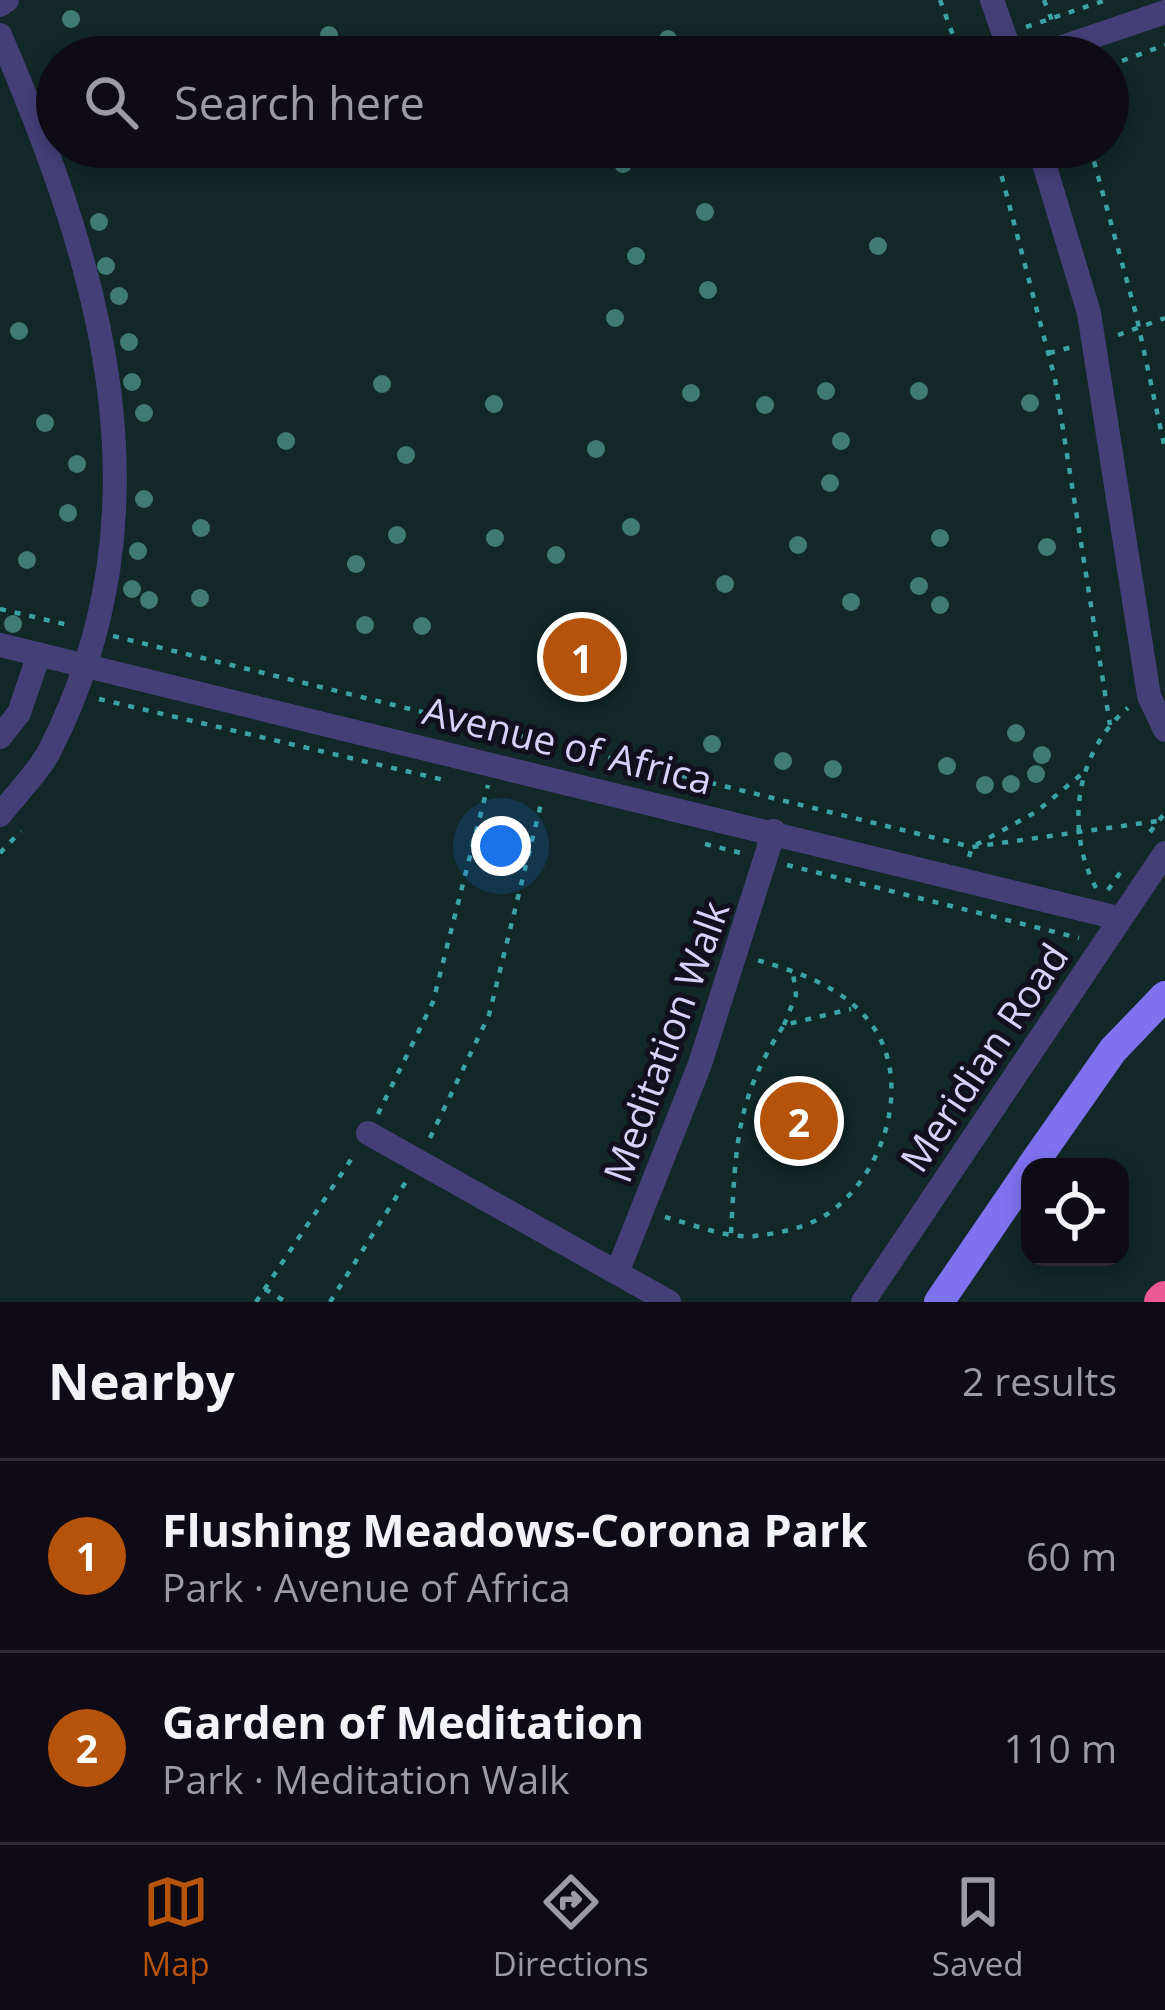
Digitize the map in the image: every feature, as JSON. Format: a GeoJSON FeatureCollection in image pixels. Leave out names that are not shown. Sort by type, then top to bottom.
{"type":"FeatureCollection","features":[{"type":"Feature","properties":{"kind":"main road"},"geometry":{"type":"LineString","coordinates":[[1038,1158],[1113,1050],[1165,996]]}},
{"type":"Feature","properties":{"kind":"main road"},"geometry":{"type":"LineString","coordinates":[[939,1302],[1021,1183]]}},
{"type":"Feature","properties":{"kind":"street"},"geometry":{"type":"LineString","coordinates":[[992,0],[1005,36]]}},
{"type":"Feature","properties":{"kind":"street"},"geometry":{"type":"LineString","coordinates":[[1093,36],[1165,11]]}},
{"type":"Feature","properties":{"kind":"street"},"geometry":{"type":"LineString","coordinates":[[0,35],[36,120]]}},
{"type":"Feature","properties":{"kind":"street"},"geometry":{"type":"LineString","coordinates":[[0,815],[49,754],[86,666],[116,525],[118,454],[108,386],[83,259],[53,168]]}},
{"type":"Feature","properties":{"kind":"street"},"geometry":{"type":"LineString","coordinates":[[1046,168],[1089,314],[1149,696],[1165,730]]}},
{"type":"Feature","properties":{"kind":"street","name":"Avenue of Africa"},"geometry":{"type":"LineString","coordinates":[[0,645],[963,880],[1110,908]]}},
{"type":"Feature","properties":{"kind":"street"},"geometry":{"type":"LineString","coordinates":[[0,737],[19,713],[39,655]]}},
{"type":"Feature","properties":{"kind":"street","name":"Meditation Walk"},"geometry":{"type":"LineString","coordinates":[[617,1273],[738,954],[774,831]]}},
{"type":"Feature","properties":{"kind":"street","name":"Meridian Road"},"geometry":{"type":"LineString","coordinates":[[863,1302],[1101,944],[1110,908],[1165,853]]}},
{"type":"Feature","properties":{"kind":"street"},"geometry":{"type":"LineString","coordinates":[[368,1133],[669,1302]]}},
{"type":"Feature","properties":{"kind":"path"},"geometry":{"type":"LineString","coordinates":[[940,0],[953,36]]}},
{"type":"Feature","properties":{"kind":"path"},"geometry":{"type":"LineString","coordinates":[[1029,36],[1106,0]]}},
{"type":"Feature","properties":{"kind":"path"},"geometry":{"type":"LineString","coordinates":[[1129,59],[1165,46]]}},
{"type":"Feature","properties":{"kind":"path"},"geometry":{"type":"LineString","coordinates":[[1000,168],[1055,379],[1110,725]]}},
{"type":"Feature","properties":{"kind":"path"},"geometry":{"type":"LineString","coordinates":[[1096,168],[1136,314],[1165,449]]}},
{"type":"Feature","properties":{"kind":"path"},"geometry":{"type":"LineString","coordinates":[[0,609],[972,847],[1165,820]]}},
{"type":"Feature","properties":{"kind":"path"},"geometry":{"type":"LineString","coordinates":[[74,693],[464,785]]}},
{"type":"Feature","properties":{"kind":"path"},"geometry":{"type":"LineString","coordinates":[[963,880],[972,847],[1036,812],[1083,772],[1110,725],[1149,696]]}},
{"type":"Feature","properties":{"kind":"path"},"geometry":{"type":"LineString","coordinates":[[256,1302],[368,1133],[433,1002],[501,733]]}},
{"type":"Feature","properties":{"kind":"path"},"geometry":{"type":"LineString","coordinates":[[330,1302],[418,1162],[489,1015],[554,745]]}},
{"type":"Feature","properties":{"kind":"path"},"geometry":{"type":"LineString","coordinates":[[1083,772],[1079,830],[1084,862],[1110,908]]}},
{"type":"Feature","properties":{"kind":"path"},"geometry":{"type":"LineString","coordinates":[[486,790],[505,794]]}},
{"type":"Feature","properties":{"kind":"path"},"geometry":{"type":"LineString","coordinates":[[523,799],[542,803]]}},
{"type":"Feature","properties":{"kind":"path"},"geometry":{"type":"LineString","coordinates":[[698,842],[1101,944]]}},
{"type":"Feature","properties":{"kind":"path"},"geometry":{"type":"LineString","coordinates":[[642,1212],[748,1237],[797,1229],[832,1211],[864,1176],[885,1139],[892,1096],[885,1056],[869,1021],[813,976],[738,954]]}},
{"type":"Feature","properties":{"kind":"path"},"geometry":{"type":"LineString","coordinates":[[731,1233],[736,1137],[754,1071],[784,1025],[796,994],[793,970]]}},
{"type":"Feature","properties":{"kind":"path"},"geometry":{"type":"LineString","coordinates":[[784,1025],[854,1009]]}},
{"type":"Feature","properties":{"kind":"path"},"geometry":{"type":"LineString","coordinates":[[265,1289],[286,1302]]}},
{"type":"Feature","properties":{"kind":"green space"},"geometry":{"type":"Polygon","coordinates":[[[0,0],[1165,0],[1165,1302],[0,1302],[0,0]]]}},
{"type":"Feature","properties":{"kind":"place","name":"Flushing Meadows-Corona Park"},"geometry":{"type":"Point","coordinates":[582,657]}},
{"type":"Feature","properties":{"kind":"place","name":"Garden of Meditation"},"geometry":{"type":"Point","coordinates":[799,1121]}}]}
